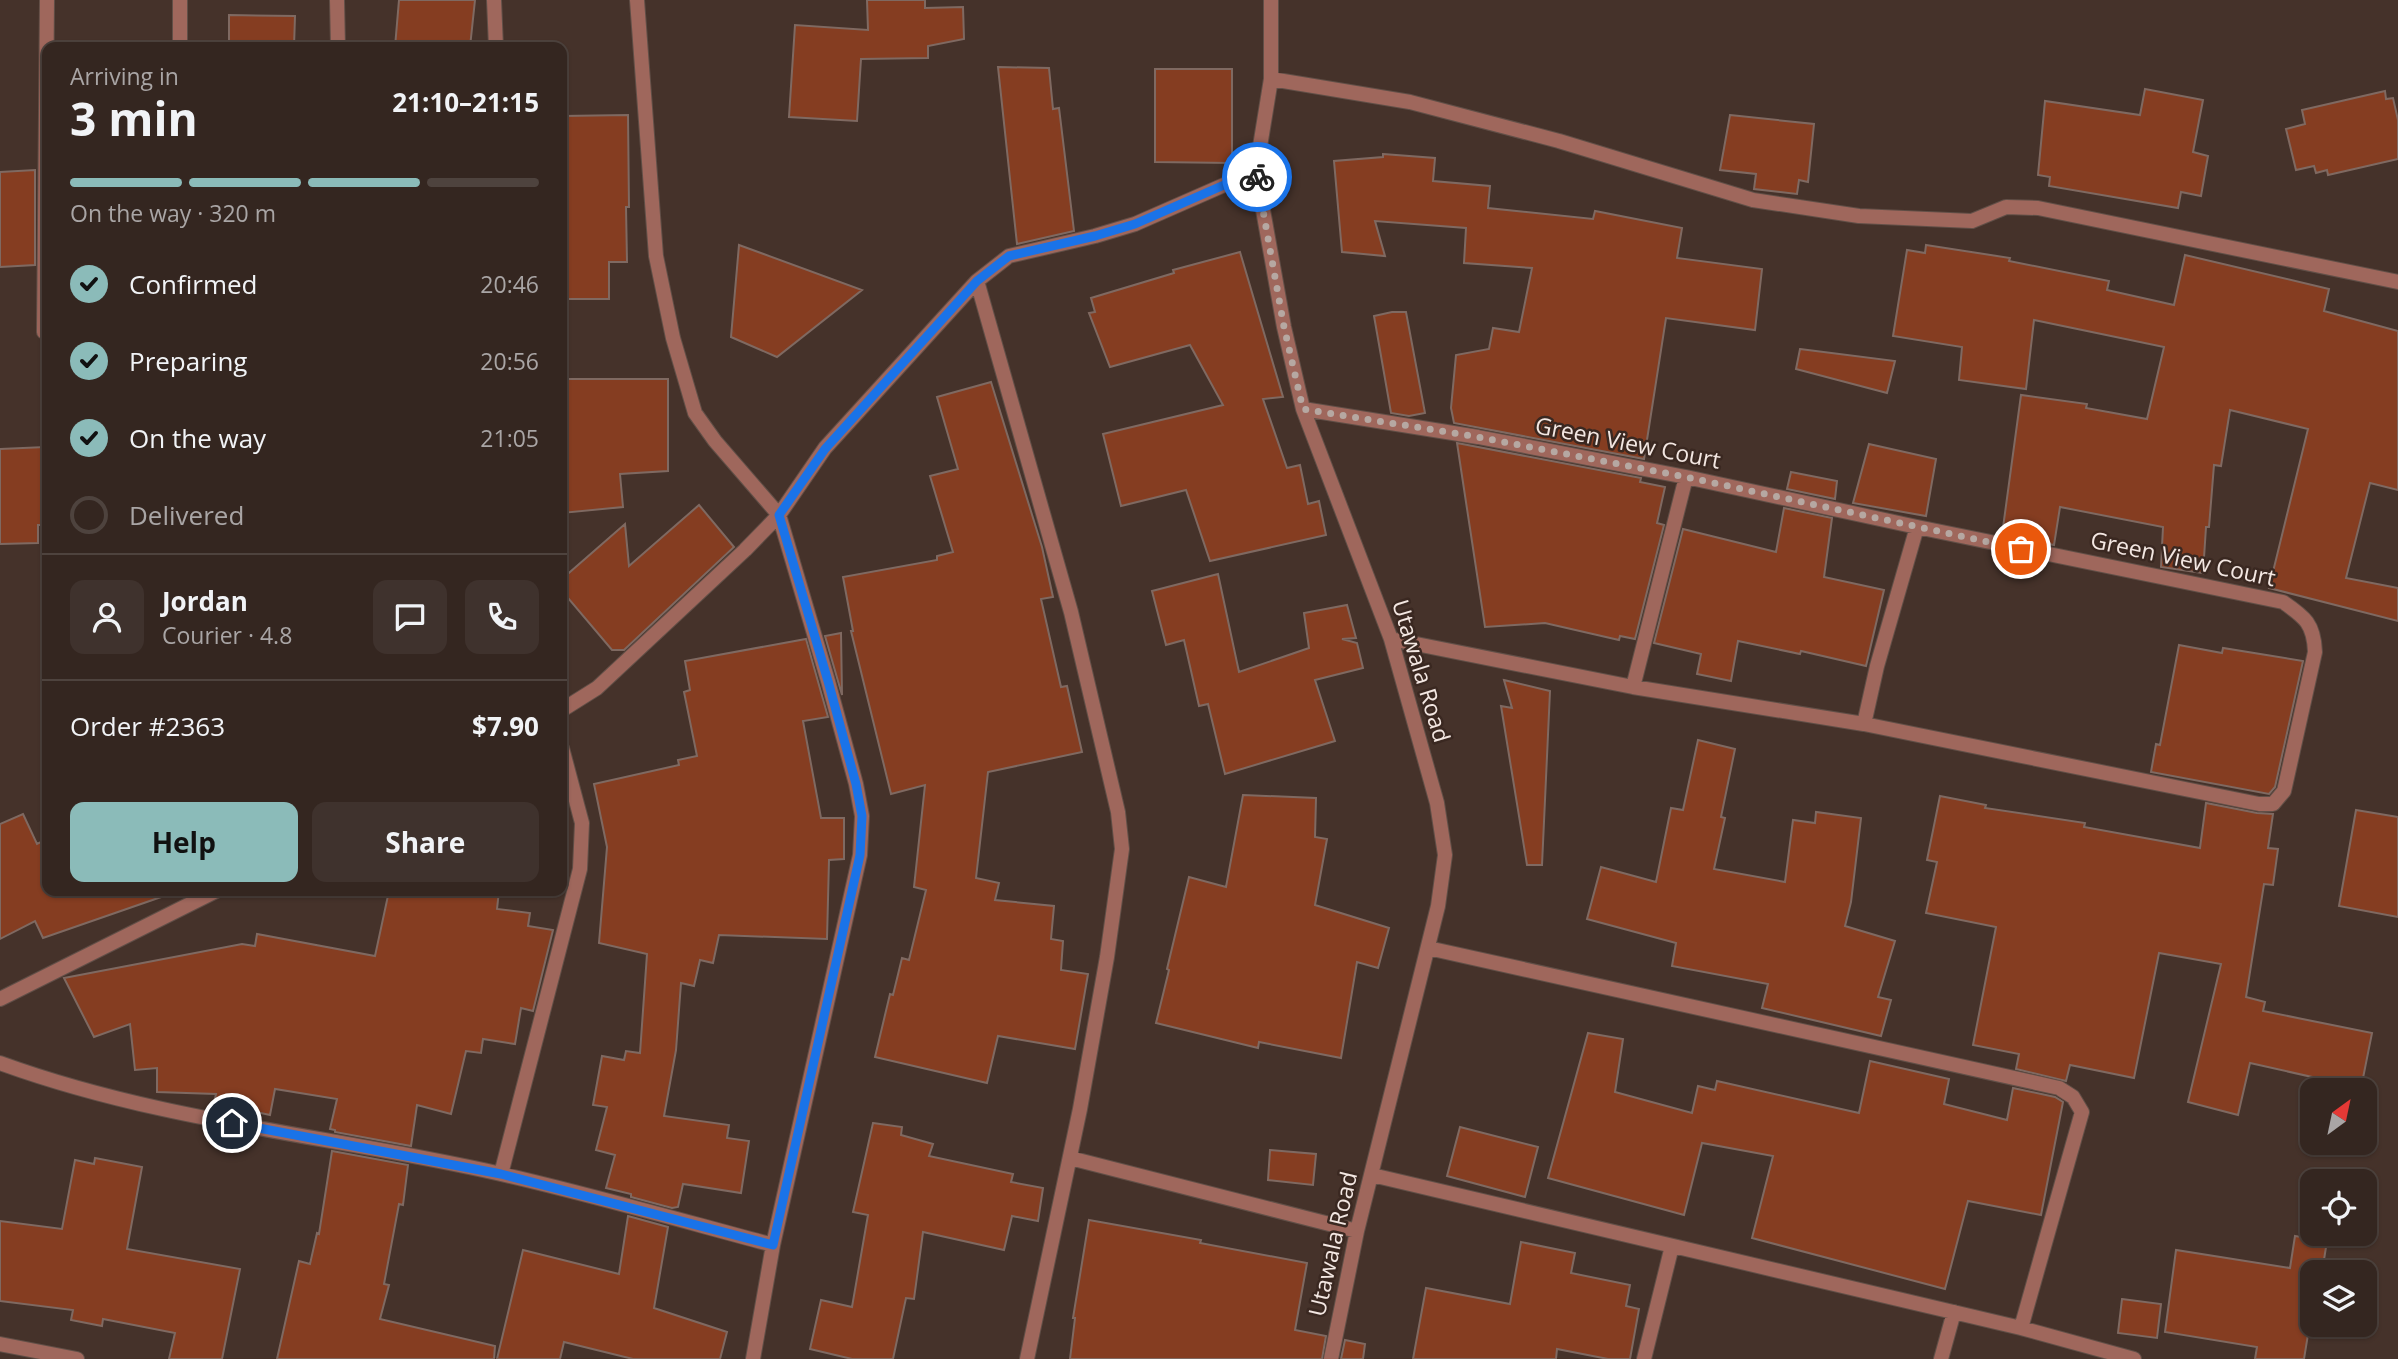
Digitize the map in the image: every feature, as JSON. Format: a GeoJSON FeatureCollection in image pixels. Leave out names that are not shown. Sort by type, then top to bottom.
{"type":"FeatureCollection","features":[{"type":"Feature","properties":{"kind":"street"},"geometry":{"type":"LineString","coordinates":[[47,0],[47,42]]}},
{"type":"Feature","properties":{"kind":"street"},"geometry":{"type":"LineString","coordinates":[[180,0],[180,42]]}},
{"type":"Feature","properties":{"kind":"street"},"geometry":{"type":"LineString","coordinates":[[337,0],[338,42]]}},
{"type":"Feature","properties":{"kind":"street"},"geometry":{"type":"LineString","coordinates":[[494,0],[496,42]]}},
{"type":"Feature","properties":{"kind":"street"},"geometry":{"type":"LineString","coordinates":[[637,0],[656,256],[673,338],[695,413],[779,515],[828,681],[862,816],[860,855],[773,1245],[753,1359]]}},
{"type":"Feature","properties":{"kind":"street","name":"Utawala Road"},"geometry":{"type":"LineString","coordinates":[[1271,0],[1271,79],[1256,171],[1284,327],[1303,409],[1391,639],[1437,803],[1445,855],[1438,906],[1357,1231],[1331,1359]]}},
{"type":"Feature","properties":{"kind":"street"},"geometry":{"type":"LineString","coordinates":[[1271,79],[1410,102],[1559,141],[1753,200],[1859,216],[1972,221],[2006,207],[2038,208],[2397,279]]}},
{"type":"Feature","properties":{"kind":"street"},"geometry":{"type":"LineString","coordinates":[[567,707],[597,688],[745,550],[779,515],[825,449],[977,281],[1009,256],[1135,224],[1256,171]]}},
{"type":"Feature","properties":{"kind":"street"},"geometry":{"type":"LineString","coordinates":[[977,281],[1071,612],[1118,812],[1122,849],[1107,957],[1070,1158],[1027,1359]]}},
{"type":"Feature","properties":{"kind":"street","name":"Green View Court"},"geometry":{"type":"LineString","coordinates":[[1303,409],[1478,437],[1686,477],[2283,602],[2301,614],[2314,631],[2315,652],[2284,791],[2273,804],[2259,804],[1864,724],[1633,687],[1391,639]]}},
{"type":"Feature","properties":{"kind":"street"},"geometry":{"type":"LineString","coordinates":[[1633,687],[1686,477]]}},
{"type":"Feature","properties":{"kind":"street"},"geometry":{"type":"LineString","coordinates":[[1864,724],[1877,666],[1917,527]]}},
{"type":"Feature","properties":{"kind":"street"},"geometry":{"type":"LineString","coordinates":[[501,1174],[580,869],[582,823],[567,767]]}},
{"type":"Feature","properties":{"kind":"street"},"geometry":{"type":"LineString","coordinates":[[0,999],[206,896]]}},
{"type":"Feature","properties":{"kind":"street"},"geometry":{"type":"LineString","coordinates":[[1428,948],[2059,1088],[2073,1097],[2082,1112],[2021,1328]]}},
{"type":"Feature","properties":{"kind":"street"},"geometry":{"type":"LineString","coordinates":[[0,1063],[33,1075],[164,1111],[501,1174],[773,1245]]}},
{"type":"Feature","properties":{"kind":"street"},"geometry":{"type":"LineString","coordinates":[[1070,1158],[1357,1231]]}},
{"type":"Feature","properties":{"kind":"street"},"geometry":{"type":"LineString","coordinates":[[1372,1175],[2021,1328],[2134,1359]]}},
{"type":"Feature","properties":{"kind":"street"},"geometry":{"type":"LineString","coordinates":[[1644,1359],[1672,1246]]}},
{"type":"Feature","properties":{"kind":"street"},"geometry":{"type":"LineString","coordinates":[[1941,1359],[1954,1312]]}},
{"type":"Feature","properties":{"kind":"street"},"geometry":{"type":"LineString","coordinates":[[0,1344],[77,1359]]}},
{"type":"Feature","properties":{"kind":"building"},"geometry":{"type":"Polygon","coordinates":[[[399,0],[475,0],[471,42],[395,42],[399,0]]]}},
{"type":"Feature","properties":{"kind":"building"},"geometry":{"type":"Polygon","coordinates":[[[867,0],[925,0],[925,8],[963,7],[964,39],[928,46],[928,58],[861,59],[857,121],[789,117],[795,25],[868,30],[867,0]]]}},
{"type":"Feature","properties":{"kind":"building"},"geometry":{"type":"Polygon","coordinates":[[[229,15],[295,16],[294,42],[229,42],[229,15]]]}},
{"type":"Feature","properties":{"kind":"building"},"geometry":{"type":"Polygon","coordinates":[[[998,67],[1049,68],[1053,109],[1059,108],[1074,231],[1017,244],[998,67]]]}},
{"type":"Feature","properties":{"kind":"building"},"geometry":{"type":"Polygon","coordinates":[[[1155,69],[1232,69],[1232,163],[1155,162],[1155,69]]]}},
{"type":"Feature","properties":{"kind":"building"},"geometry":{"type":"Polygon","coordinates":[[[2145,89],[2203,100],[2193,152],[2208,156],[2201,196],[2181,192],[2178,208],[2049,186],[2050,177],[2038,175],[2045,101],[2140,115],[2145,89]]]}},
{"type":"Feature","properties":{"kind":"building"},"geometry":{"type":"Polygon","coordinates":[[[2385,91],[2386,99],[2393,98],[2398,120],[2398,159],[2328,175],[2327,170],[2316,173],[2314,166],[2296,170],[2286,129],[2305,124],[2302,110],[2385,91]]]}},
{"type":"Feature","properties":{"kind":"building"},"geometry":{"type":"Polygon","coordinates":[[[628,115],[627,262],[609,262],[609,299],[567,299],[567,116],[628,115]]]}},
{"type":"Feature","properties":{"kind":"building"},"geometry":{"type":"Polygon","coordinates":[[[1730,115],[1814,124],[1808,182],[1799,180],[1797,194],[1754,189],[1756,174],[1720,170],[1730,115]]]}},
{"type":"Feature","properties":{"kind":"building"},"geometry":{"type":"Polygon","coordinates":[[[1383,154],[1435,158],[1433,181],[1490,186],[1488,208],[1593,219],[1595,211],[1682,228],[1677,258],[1762,269],[1755,330],[1666,318],[1644,459],[1454,423],[1451,408],[1456,355],[1489,349],[1493,328],[1519,332],[1532,268],[1464,263],[1466,228],[1375,221],[1385,256],[1342,252],[1334,161],[1383,157],[1383,154]]]}},
{"type":"Feature","properties":{"kind":"building"},"geometry":{"type":"Polygon","coordinates":[[[35,170],[35,265],[0,267],[0,172],[35,170]]]}},
{"type":"Feature","properties":{"kind":"building"},"geometry":{"type":"Polygon","coordinates":[[[739,245],[862,290],[777,357],[731,337],[739,245]]]}},
{"type":"Feature","properties":{"kind":"building"},"geometry":{"type":"Polygon","coordinates":[[[1926,245],[2010,258],[2009,261],[2109,281],[2107,290],[2174,305],[2185,255],[2329,289],[2324,311],[2398,331],[2398,490],[2370,483],[2346,578],[2398,588],[2398,621],[2269,588],[2308,429],[2230,410],[2221,466],[2214,465],[2203,573],[2161,567],[2163,527],[2060,507],[2054,545],[2002,535],[2021,395],[2087,404],[2086,408],[2147,419],[2164,347],[2034,320],[2026,389],[1959,380],[1962,347],[1893,336],[1907,250],[1925,253],[1926,245]]]}},
{"type":"Feature","properties":{"kind":"building"},"geometry":{"type":"Polygon","coordinates":[[[1240,252],[1283,397],[1263,399],[1287,468],[1300,465],[1308,504],[1319,501],[1326,535],[1210,561],[1186,490],[1121,506],[1103,434],[1223,405],[1190,345],[1110,367],[1089,313],[1095,312],[1091,298],[1174,273],[1173,270],[1240,252]]]}},
{"type":"Feature","properties":{"kind":"building"},"geometry":{"type":"Polygon","coordinates":[[[1406,312],[1425,413],[1409,416],[1391,413],[1374,316],[1406,312]]]}},
{"type":"Feature","properties":{"kind":"building"},"geometry":{"type":"Polygon","coordinates":[[[1800,349],[1895,361],[1887,393],[1796,369],[1800,349]]]}},
{"type":"Feature","properties":{"kind":"building"},"geometry":{"type":"Polygon","coordinates":[[[567,379],[668,379],[668,471],[620,474],[623,507],[567,513],[567,379]]]}},
{"type":"Feature","properties":{"kind":"building"},"geometry":{"type":"Polygon","coordinates":[[[991,382],[1042,547],[1053,597],[1041,599],[1061,687],[1067,686],[1082,752],[988,772],[976,878],[999,883],[995,900],[1054,906],[1051,939],[1063,941],[1061,970],[1088,974],[1075,1049],[998,1036],[987,1083],[875,1057],[890,994],[893,995],[902,958],[909,960],[926,890],[914,887],[925,785],[891,794],[851,631],[843,577],[937,560],[937,556],[953,552],[930,476],[958,469],[937,397],[991,382]]]}},
{"type":"Feature","properties":{"kind":"building"},"geometry":{"type":"Polygon","coordinates":[[[1457,443],[1641,478],[1640,482],[1665,487],[1657,523],[1664,525],[1635,639],[1620,636],[1619,640],[1545,623],[1485,627],[1457,443]]]}},
{"type":"Feature","properties":{"kind":"building"},"geometry":{"type":"Polygon","coordinates":[[[1869,444],[1936,459],[1926,516],[1853,503],[1869,444]]]}},
{"type":"Feature","properties":{"kind":"building"},"geometry":{"type":"Polygon","coordinates":[[[42,447],[42,525],[38,525],[38,543],[0,544],[0,449],[42,447]]]}},
{"type":"Feature","properties":{"kind":"building"},"geometry":{"type":"Polygon","coordinates":[[[1791,472],[1837,481],[1835,499],[1787,489],[1791,472]]]}},
{"type":"Feature","properties":{"kind":"building"},"geometry":{"type":"Polygon","coordinates":[[[699,505],[734,547],[624,650],[612,650],[567,597],[567,575],[625,524],[629,566],[699,505]]]}},
{"type":"Feature","properties":{"kind":"building"},"geometry":{"type":"Polygon","coordinates":[[[1784,508],[1832,518],[1824,577],[1884,590],[1866,666],[1801,651],[1800,654],[1738,641],[1731,681],[1697,674],[1701,654],[1654,643],[1683,529],[1776,552],[1784,508]]]}},
{"type":"Feature","properties":{"kind":"building"},"geometry":{"type":"Polygon","coordinates":[[[1218,574],[1239,672],[1309,648],[1304,613],[1347,605],[1356,638],[1342,639],[1357,643],[1363,668],[1315,680],[1335,741],[1225,774],[1208,704],[1199,706],[1184,640],[1166,645],[1152,591],[1218,574]]]}},
{"type":"Feature","properties":{"kind":"building"},"geometry":{"type":"Polygon","coordinates":[[[841,633],[842,695],[825,636],[841,633]]]}},
{"type":"Feature","properties":{"kind":"building"},"geometry":{"type":"Polygon","coordinates":[[[806,639],[828,717],[803,721],[821,818],[844,818],[844,859],[829,860],[827,939],[719,935],[713,963],[700,960],[694,986],[681,983],[676,1050],[664,1116],[729,1125],[727,1138],[749,1141],[741,1193],[683,1184],[678,1207],[672,1208],[631,1197],[631,1194],[606,1188],[615,1155],[596,1150],[607,1107],[593,1105],[602,1056],[624,1060],[626,1051],[640,1053],[647,954],[599,943],[607,847],[594,784],[679,765],[678,760],[697,756],[684,692],[690,690],[685,661],[806,639]]]}},
{"type":"Feature","properties":{"kind":"building"},"geometry":{"type":"Polygon","coordinates":[[[2179,645],[2222,653],[2223,648],[2303,661],[2275,787],[2269,794],[2151,772],[2156,744],[2160,745],[2179,645]]]}},
{"type":"Feature","properties":{"kind":"building"},"geometry":{"type":"Polygon","coordinates":[[[1504,680],[1550,691],[1542,865],[1527,865],[1501,706],[1512,708],[1504,680]]]}},
{"type":"Feature","properties":{"kind":"building"},"geometry":{"type":"Polygon","coordinates":[[[1698,740],[1735,749],[1714,869],[1785,882],[1793,820],[1815,823],[1816,812],[1861,818],[1851,902],[1845,926],[1895,941],[1878,997],[1891,1000],[1881,1036],[1762,1008],[1768,984],[1672,966],[1676,943],[1587,919],[1601,867],[1656,882],[1671,808],[1683,810],[1698,740]]]}},
{"type":"Feature","properties":{"kind":"building"},"geometry":{"type":"Polygon","coordinates":[[[1243,795],[1316,798],[1315,837],[1327,839],[1315,905],[1389,928],[1378,968],[1357,962],[1341,1058],[1259,1042],[1258,1048],[1156,1023],[1189,877],[1226,887],[1243,795]]]}},
{"type":"Feature","properties":{"kind":"building"},"geometry":{"type":"Polygon","coordinates":[[[1940,796],[1986,805],[1985,808],[2085,823],[2084,827],[2200,848],[2206,803],[2273,814],[2268,848],[2278,849],[2273,885],[2264,884],[2246,997],[2265,1002],[2263,1011],[2372,1033],[2363,1078],[2317,1078],[2250,1063],[2238,1115],[2188,1102],[2221,964],[2159,953],[2134,1078],[2070,1065],[2066,1081],[2016,1069],[2019,1054],[1973,1045],[1996,927],[1926,913],[1937,862],[1927,860],[1940,796]]]}},
{"type":"Feature","properties":{"kind":"building"},"geometry":{"type":"Polygon","coordinates":[[[2356,810],[2398,817],[2398,917],[2339,906],[2356,810]]]}},
{"type":"Feature","properties":{"kind":"building"},"geometry":{"type":"Polygon","coordinates":[[[23,814],[37,844],[42,842],[42,896],[164,896],[43,938],[35,921],[0,939],[0,824],[23,814]]]}},
{"type":"Feature","properties":{"kind":"building"},"geometry":{"type":"Polygon","coordinates":[[[388,896],[498,896],[497,909],[530,913],[528,926],[553,930],[533,1011],[521,1008],[515,1044],[483,1039],[481,1053],[466,1051],[451,1114],[417,1105],[411,1146],[330,1129],[337,1099],[275,1089],[270,1115],[214,1103],[216,1094],[157,1092],[157,1068],[135,1070],[130,1024],[94,1037],[64,978],[242,944],[255,946],[257,934],[375,956],[388,896]]]}},
{"type":"Feature","properties":{"kind":"building"},"geometry":{"type":"Polygon","coordinates":[[[1588,1033],[1623,1039],[1615,1092],[1692,1113],[1698,1086],[1715,1090],[1717,1081],[1859,1113],[1870,1061],[1949,1079],[1944,1104],[2007,1120],[2013,1088],[2055,1097],[2063,1102],[2041,1215],[1968,1201],[1945,1289],[1752,1238],[1773,1156],[1702,1143],[1684,1215],[1548,1178],[1588,1033]]]}},
{"type":"Feature","properties":{"kind":"building"},"geometry":{"type":"Polygon","coordinates":[[[873,1123],[902,1127],[901,1135],[933,1144],[929,1156],[1013,1174],[1011,1182],[1043,1188],[1038,1221],[1012,1216],[1004,1250],[923,1232],[914,1299],[906,1298],[893,1359],[852,1359],[810,1349],[821,1300],[852,1307],[868,1215],[853,1212],[873,1123]]]}},
{"type":"Feature","properties":{"kind":"building"},"geometry":{"type":"Polygon","coordinates":[[[1460,1127],[1538,1147],[1525,1197],[1447,1176],[1460,1127]]]}},
{"type":"Feature","properties":{"kind":"building"},"geometry":{"type":"Polygon","coordinates":[[[1270,1150],[1316,1154],[1313,1185],[1268,1180],[1270,1150]]]}},
{"type":"Feature","properties":{"kind":"building"},"geometry":{"type":"Polygon","coordinates":[[[332,1151],[408,1165],[403,1205],[399,1204],[384,1284],[389,1285],[380,1319],[495,1346],[494,1359],[277,1359],[299,1261],[310,1264],[317,1233],[319,1234],[332,1151]]]}},
{"type":"Feature","properties":{"kind":"building"},"geometry":{"type":"Polygon","coordinates":[[[95,1158],[142,1167],[127,1249],[240,1269],[222,1359],[169,1359],[175,1333],[103,1319],[102,1326],[71,1320],[73,1310],[0,1301],[0,1221],[62,1229],[75,1160],[94,1164],[95,1158]]]}},
{"type":"Feature","properties":{"kind":"building"},"geometry":{"type":"Polygon","coordinates":[[[628,1216],[668,1227],[654,1308],[727,1332],[720,1359],[633,1359],[564,1342],[560,1359],[497,1359],[523,1250],[619,1274],[628,1216]]]}},
{"type":"Feature","properties":{"kind":"building"},"geometry":{"type":"Polygon","coordinates":[[[1089,1220],[1307,1263],[1295,1330],[1326,1336],[1322,1359],[1070,1359],[1073,1318],[1089,1220]]]}},
{"type":"Feature","properties":{"kind":"building"},"geometry":{"type":"Polygon","coordinates":[[[2295,1236],[2300,1237],[2300,1246],[2326,1246],[2324,1260],[2300,1260],[2300,1337],[2308,1337],[2304,1359],[2255,1359],[2257,1347],[2165,1332],[2176,1250],[2290,1268],[2295,1236]]]}},
{"type":"Feature","properties":{"kind":"building"},"geometry":{"type":"Polygon","coordinates":[[[1521,1242],[1575,1253],[1571,1273],[1630,1285],[1626,1306],[1639,1309],[1630,1359],[1608,1359],[1557,1349],[1556,1359],[1413,1359],[1426,1288],[1510,1304],[1521,1242]]]}},
{"type":"Feature","properties":{"kind":"building"},"geometry":{"type":"Polygon","coordinates":[[[2122,1299],[2161,1304],[2157,1338],[2118,1333],[2122,1299]]]}},
{"type":"Feature","properties":{"kind":"building"},"geometry":{"type":"Polygon","coordinates":[[[1345,1340],[1365,1344],[1363,1359],[1341,1359],[1345,1340]]]}},
{"type":"Feature","properties":{"kind":"way so far"},"geometry":{"type":"LineString","coordinates":[[1257,177],[1284,327],[1303,409],[1478,437],[1686,477],[2021,549]]}},
{"type":"Feature","properties":{"kind":"route"},"geometry":{"type":"LineString","coordinates":[[232,1123],[501,1174],[773,1245],[860,855],[862,816],[828,681],[779,515],[825,449],[977,281],[1009,256],[1135,224],[1256,171],[1257,177]]}}]}
